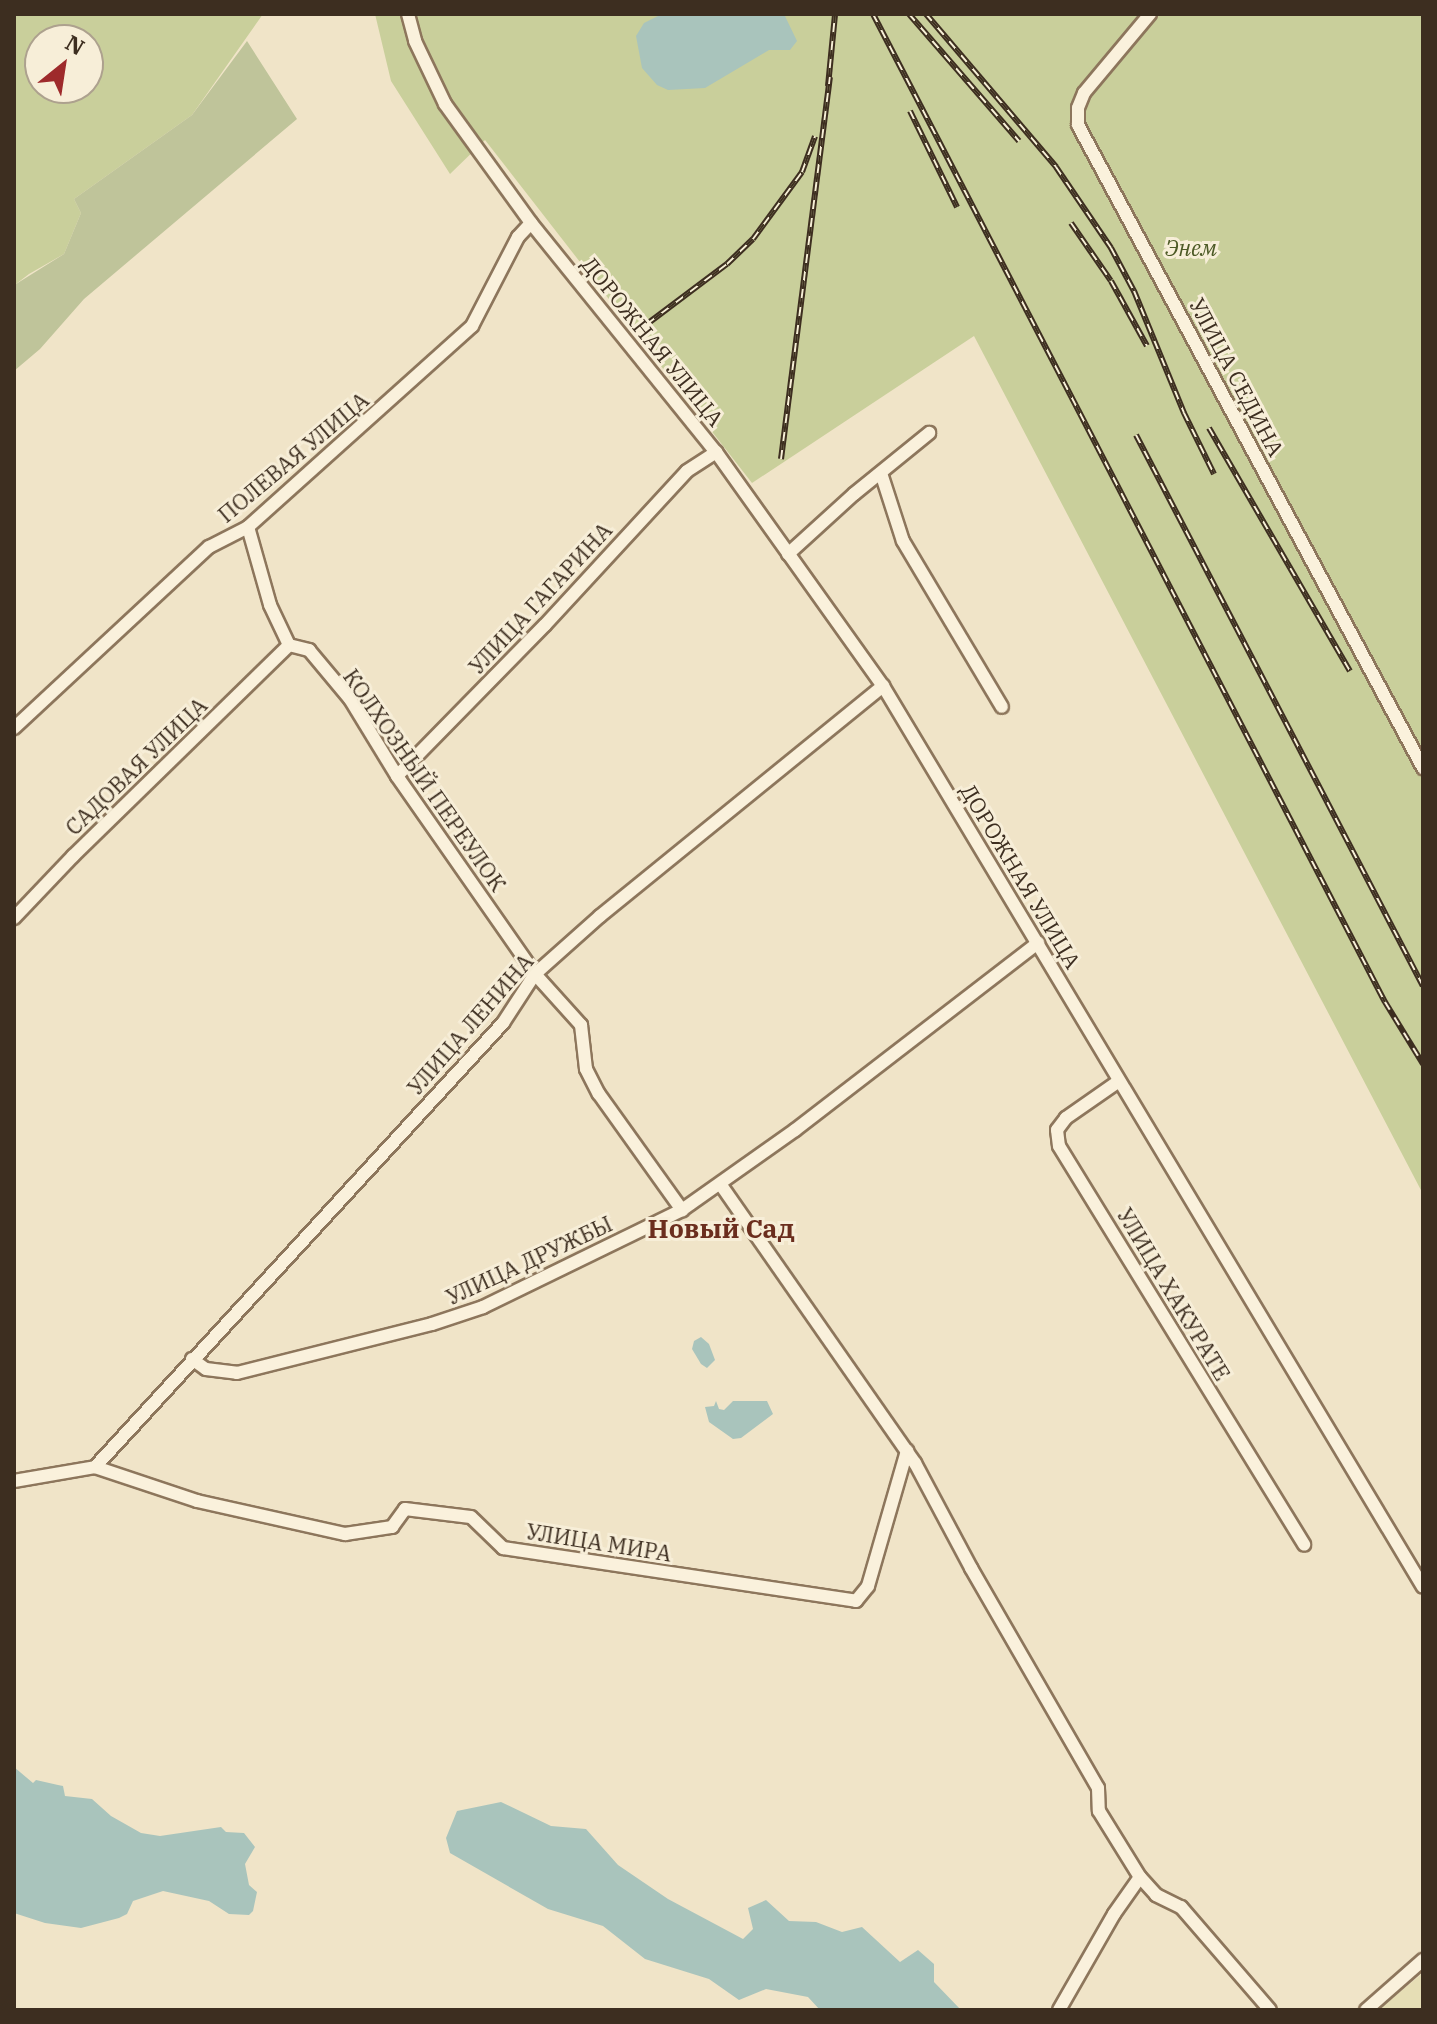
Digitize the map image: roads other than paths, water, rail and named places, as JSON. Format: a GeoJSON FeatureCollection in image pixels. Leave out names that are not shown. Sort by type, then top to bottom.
{"type":"FeatureCollection","features":[{"type":"Feature","properties":{"kind":"street","name":"ДОРОЖНАЯ УЛИЦА"},"geometry":{"type":"LineString","coordinates":[[408,14],[420,55],[445,104],[531,223],[716,452],[883,686],[1423,1587]]}},
{"type":"Feature","properties":{"kind":"street","name":"УЛИЦА СЕДИНА"},"geometry":{"type":"LineString","coordinates":[[1150,14],[1084,93],[1078,108],[1078,125],[1423,768]]}},
{"type":"Feature","properties":{"kind":"street","name":"ПОЛЕВАЯ УЛИЦА"},"geometry":{"type":"LineString","coordinates":[[14,728],[209,547],[248,527],[472,326],[518,237],[531,223]]}},
{"type":"Feature","properties":{"kind":"street"},"geometry":{"type":"LineString","coordinates":[[788,554],[929,433]]}},
{"type":"Feature","properties":{"kind":"street","name":"УЛИЦА ГАГАРИНА"},"geometry":{"type":"LineString","coordinates":[[397,776],[545,625],[687,471],[716,452]]}},
{"type":"Feature","properties":{"kind":"street"},"geometry":{"type":"LineString","coordinates":[[881,473],[903,541],[1002,707]]}},
{"type":"Feature","properties":{"kind":"street"},"geometry":{"type":"LineString","coordinates":[[248,527],[270,605],[289,645]]}},
{"type":"Feature","properties":{"kind":"street","name":"КОЛХОЗНЫЙ ПЕРЕУЛОК"},"geometry":{"type":"LineString","coordinates":[[289,645],[309,650],[350,699],[397,776],[535,974]]}},
{"type":"Feature","properties":{"kind":"street","name":"САДОВАЯ УЛИЦА"},"geometry":{"type":"LineString","coordinates":[[14,918],[73,856],[289,645]]}},
{"type":"Feature","properties":{"kind":"street","name":"УЛИЦА ЛЕНИНА"},"geometry":{"type":"LineString","coordinates":[[95,1467],[503,1023],[535,974],[600,916],[883,686]]}},
{"type":"Feature","properties":{"kind":"street","name":"УЛИЦА ДРУЖБЫ"},"geometry":{"type":"LineString","coordinates":[[192,1359],[206,1369],[237,1373],[432,1324],[483,1307],[682,1210],[721,1185],[1038,943]]}},
{"type":"Feature","properties":{"kind":"street"},"geometry":{"type":"LineString","coordinates":[[535,974],[581,1025],[586,1069],[599,1094],[682,1210]]}},
{"type":"Feature","properties":{"kind":"street","name":"УЛИЦА ХАКУРАТЕ"},"geometry":{"type":"LineString","coordinates":[[1119,1081],[1066,1118],[1057,1130],[1059,1146],[1304,1545]]}},
{"type":"Feature","properties":{"kind":"street"},"geometry":{"type":"LineString","coordinates":[[721,1185],[907,1451],[1098,1788],[1099,1811],[1140,1877],[1156,1895],[1181,1907],[1270,2010]]}},
{"type":"Feature","properties":{"kind":"street","name":"УЛИЦА МИРА"},"geometry":{"type":"LineString","coordinates":[[14,1481],[95,1467],[197,1501],[345,1534],[392,1527],[405,1509],[443,1513],[471,1517],[503,1548],[856,1601],[862,1598],[868,1586],[907,1451]]}},
{"type":"Feature","properties":{"kind":"street"},"geometry":{"type":"LineString","coordinates":[[1059,2010],[1114,1914],[1140,1877]]}},
{"type":"Feature","properties":{"kind":"street"},"geometry":{"type":"LineString","coordinates":[[1366,2010],[1423,1960]]}},
{"type":"Feature","properties":{"kind":"water"},"geometry":{"type":"Polygon","coordinates":[[[662,14],[784,14],[797,41],[790,50],[769,50],[705,88],[668,90],[657,85],[642,68],[636,36],[644,23],[662,14]]]}},
{"type":"Feature","properties":{"kind":"water"},"geometry":{"type":"Polygon","coordinates":[[[701,1337],[709,1344],[715,1360],[707,1368],[692,1349],[694,1341],[701,1337]]]}},
{"type":"Feature","properties":{"kind":"water"},"geometry":{"type":"Polygon","coordinates":[[[716,1401],[719,1409],[724,1410],[733,1401],[767,1401],[773,1414],[741,1438],[733,1439],[709,1422],[705,1407],[714,1406],[716,1401]]]}},
{"type":"Feature","properties":{"kind":"water"},"geometry":{"type":"Polygon","coordinates":[[[14,1767],[33,1783],[36,1780],[63,1786],[65,1796],[92,1799],[111,1816],[141,1833],[160,1836],[221,1827],[226,1832],[244,1833],[255,1847],[245,1864],[249,1885],[257,1892],[253,1911],[249,1915],[229,1914],[209,1901],[163,1891],[133,1901],[127,1914],[119,1918],[81,1928],[45,1923],[14,1913],[14,1767]]]}},
{"type":"Feature","properties":{"kind":"water"},"geometry":{"type":"Polygon","coordinates":[[[501,1802],[551,1826],[586,1829],[618,1865],[668,1899],[743,1939],[753,1929],[748,1908],[766,1900],[789,1921],[816,1922],[842,1932],[862,1927],[900,1962],[918,1950],[934,1964],[934,1982],[961,2010],[820,2010],[808,1997],[766,1989],[739,2000],[709,1979],[645,1959],[603,1926],[548,1909],[450,1853],[446,1838],[457,1811],[501,1802]]]}},
{"type":"Feature","properties":{"kind":"railway"},"geometry":{"type":"LineString","coordinates":[[828,86],[835,14]]}},
{"type":"Feature","properties":{"kind":"railway"},"geometry":{"type":"LineString","coordinates":[[873,14],[1385,1002],[1423,1064]]}},
{"type":"Feature","properties":{"kind":"railway"},"geometry":{"type":"LineString","coordinates":[[909,14],[1019,141]]}},
{"type":"Feature","properties":{"kind":"railway"},"geometry":{"type":"LineString","coordinates":[[926,14],[1056,167],[1111,248],[1134,291],[1184,413],[1214,474]]}},
{"type":"Feature","properties":{"kind":"railway"},"geometry":{"type":"LineString","coordinates":[[781,459],[830,77]]}},
{"type":"Feature","properties":{"kind":"railway"},"geometry":{"type":"LineString","coordinates":[[910,111],[957,207]]}},
{"type":"Feature","properties":{"kind":"railway"},"geometry":{"type":"LineString","coordinates":[[647,324],[727,264],[753,239],[802,172],[815,136]]}},
{"type":"Feature","properties":{"kind":"railway"},"geometry":{"type":"LineString","coordinates":[[1071,223],[1111,281],[1147,346]]}},
{"type":"Feature","properties":{"kind":"railway"},"geometry":{"type":"LineString","coordinates":[[1209,428],[1350,671]]}},
{"type":"Feature","properties":{"kind":"railway"},"geometry":{"type":"LineString","coordinates":[[1136,435],[1423,986]]}},
{"type":"Feature","properties":{"kind":"district","name":"Новый Сад"},"geometry":{"type":"Point","coordinates":[721,1229]}},
{"type":"Feature","properties":{"kind":"park label","name":"Энем"},"geometry":{"type":"Point","coordinates":[1191,248]}}]}
